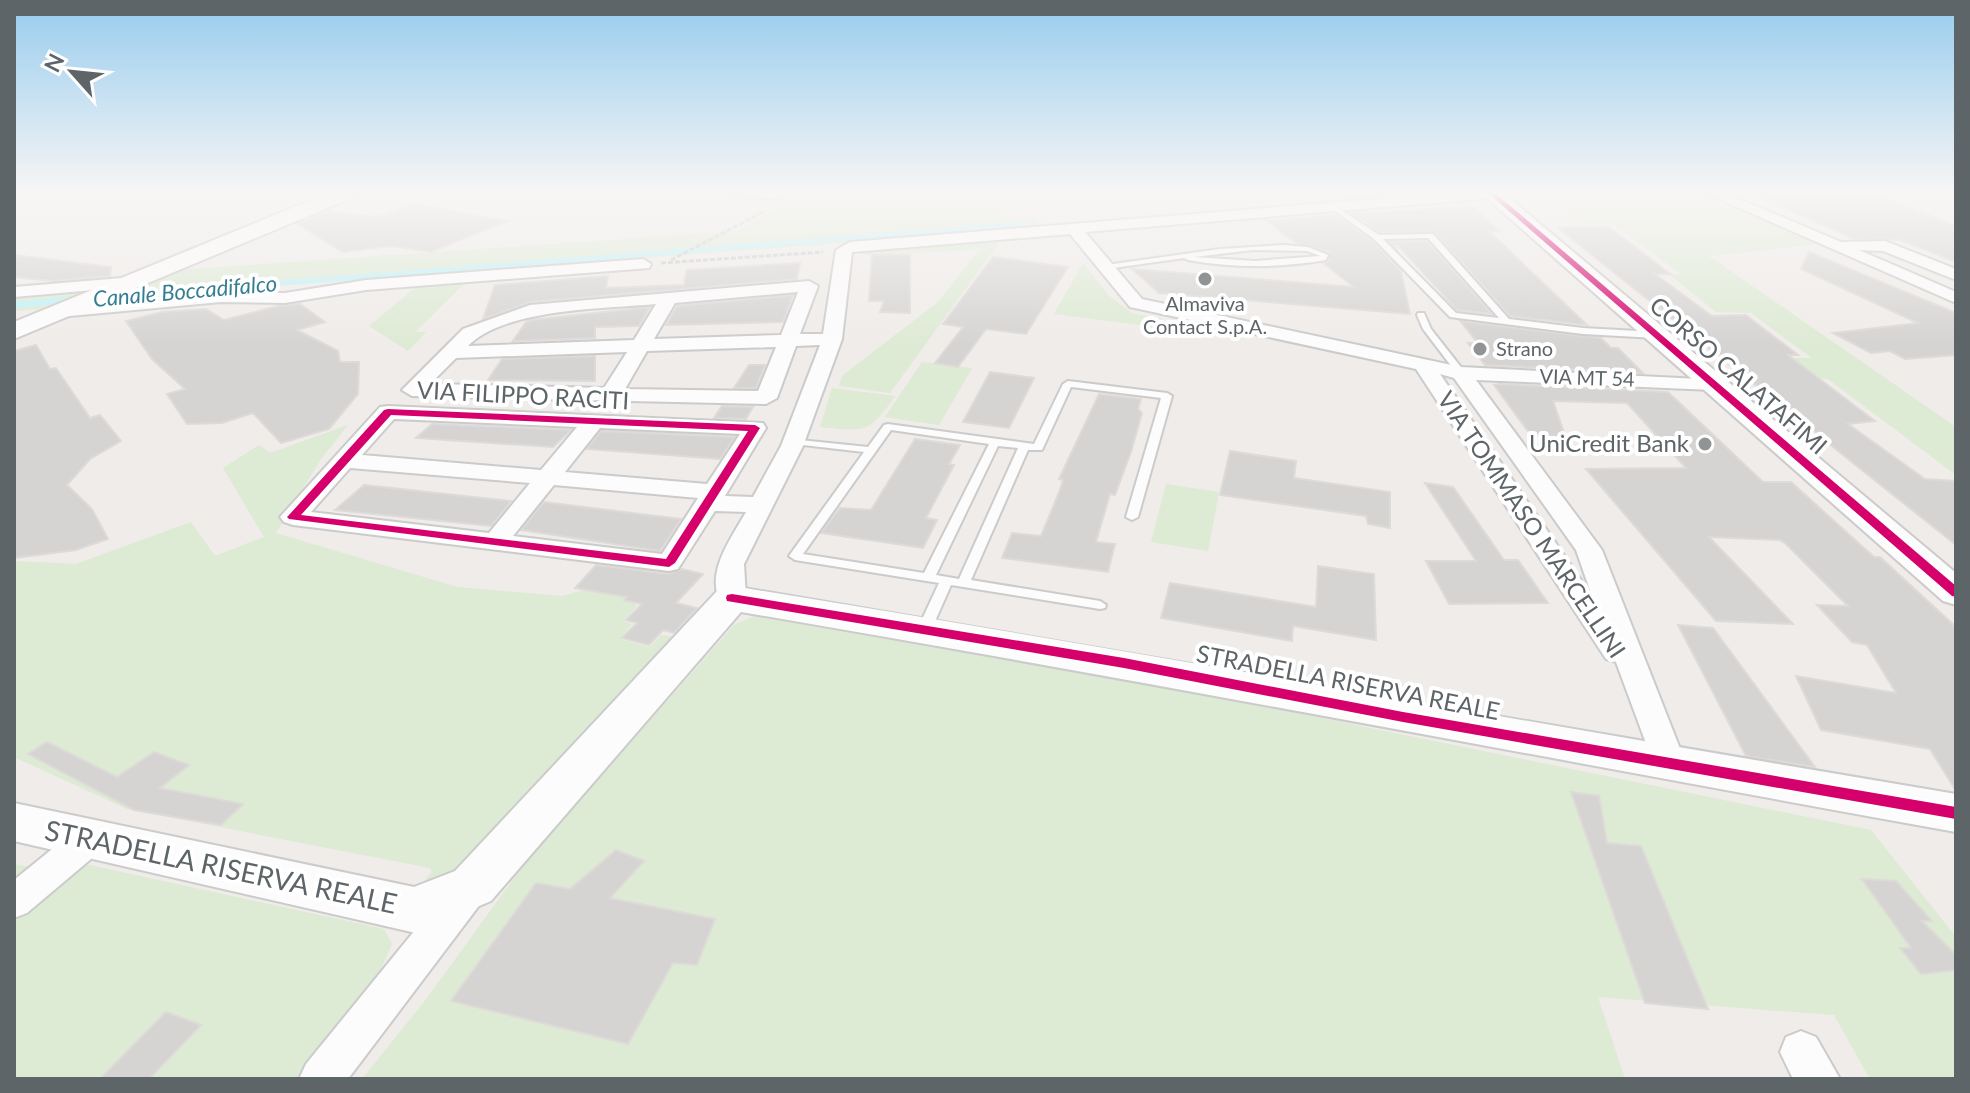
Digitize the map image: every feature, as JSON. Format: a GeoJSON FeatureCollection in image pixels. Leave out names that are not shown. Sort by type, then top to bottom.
{"type":"FeatureCollection","features":[{"type":"Feature","properties":{"kind":"street"},"geometry":{"type":"LineString","coordinates":[[14,331],[61,303],[124,286],[227,243]]}},
{"type":"Feature","properties":{"kind":"street"},"geometry":{"type":"LineString","coordinates":[[732,598],[731,564],[794,441],[832,339],[844,250],[898,243]]}},
{"type":"Feature","properties":{"kind":"street","name":"VIA TOMMASO MARCELLINI"},"geometry":{"type":"LineString","coordinates":[[1086,243],[1136,303],[1461,373],[1589,550],[1669,764]]}},
{"type":"Feature","properties":{"kind":"street","name":"CORSO CALATAFIMI"},"geometry":{"type":"LineString","coordinates":[[1555,243],[1656,335],[1956,593]]}},
{"type":"Feature","properties":{"kind":"street"},"geometry":{"type":"LineString","coordinates":[[1830,243],[1956,298]]}},
{"type":"Feature","properties":{"kind":"street"},"geometry":{"type":"LineString","coordinates":[[1835,245],[1885,246],[1956,275]]}},
{"type":"Feature","properties":{"kind":"street"},"geometry":{"type":"LineString","coordinates":[[14,292],[61,303],[221,297],[285,298],[376,284],[643,264]]}},
{"type":"Feature","properties":{"kind":"street"},"geometry":{"type":"LineString","coordinates":[[14,282],[61,303]]}},
{"type":"Feature","properties":{"kind":"street"},"geometry":{"type":"LineString","coordinates":[[809,286],[788,339],[766,398],[412,390],[470,333],[536,309],[809,286]]}},
{"type":"Feature","properties":{"kind":"street"},"geometry":{"type":"LineString","coordinates":[[611,394],[669,298]]}},
{"type":"Feature","properties":{"kind":"street"},"geometry":{"type":"LineString","coordinates":[[451,352],[832,339]]}},
{"type":"Feature","properties":{"kind":"street","name":"VIA TOMMASO MARCELLINI"},"geometry":{"type":"LineString","coordinates":[[1423,365],[1638,685]]}},
{"type":"Feature","properties":{"kind":"street","name":"VIA MT 54"},"geometry":{"type":"LineString","coordinates":[[1461,373],[1713,384]]}},
{"type":"Feature","properties":{"kind":"street","name":"VIA FILIPPO RACITI"},"geometry":{"type":"LineString","coordinates":[[388,412],[755,428],[669,563],[293,517],[343,460],[388,412]]}},
{"type":"Feature","properties":{"kind":"street","name":"VIA FILIPPO RACITI"},"geometry":{"type":"LineString","coordinates":[[495,542],[593,422]]}},
{"type":"Feature","properties":{"kind":"street"},"geometry":{"type":"LineString","coordinates":[[343,460],[547,478],[761,505]]}},
{"type":"Feature","properties":{"kind":"street","name":"STRADELLA RISERVA REALE"},"geometry":{"type":"LineString","coordinates":[[14,822],[416,910],[473,886],[732,598],[925,628],[1403,717],[1956,813]]}},
{"type":"Feature","properties":{"kind":"street"},"geometry":{"type":"LineString","coordinates":[[14,902],[91,838]]}},
{"type":"Feature","properties":{"kind":"street"},"geometry":{"type":"LineString","coordinates":[[321,1079],[473,886]]}},
{"type":"Feature","properties":{"kind":"lane"},"geometry":{"type":"LineString","coordinates":[[1383,243],[1453,315],[1656,335]]}},
{"type":"Feature","properties":{"kind":"lane"},"geometry":{"type":"LineString","coordinates":[[1436,243],[1507,322]]}},
{"type":"Feature","properties":{"kind":"lane"},"geometry":{"type":"LineString","coordinates":[[1106,267],[1188,258],[1211,252],[1292,246],[1324,255],[1323,258],[1293,261],[1203,261],[1188,258]]}},
{"type":"Feature","properties":{"kind":"lane"},"geometry":{"type":"LineString","coordinates":[[1421,315],[1427,329],[1461,373]]}},
{"type":"Feature","properties":{"kind":"lane"},"geometry":{"type":"LineString","coordinates":[[1100,605],[795,556],[888,427],[1038,448],[1068,384],[1167,396],[1132,517]]}},
{"type":"Feature","properties":{"kind":"lane"},"geometry":{"type":"LineString","coordinates":[[794,441],[870,450]]}},
{"type":"Feature","properties":{"kind":"lane"},"geometry":{"type":"LineString","coordinates":[[928,578],[995,442]]}},
{"type":"Feature","properties":{"kind":"lane"},"geometry":{"type":"LineString","coordinates":[[963,584],[1024,446]]}},
{"type":"Feature","properties":{"kind":"lane"},"geometry":{"type":"LineString","coordinates":[[925,628],[946,581]]}},
{"type":"Feature","properties":{"kind":"path"},"geometry":{"type":"LineString","coordinates":[[666,262],[703,243]]}},
{"type":"Feature","properties":{"kind":"path"},"geometry":{"type":"LineString","coordinates":[[685,261],[844,250]]}},
{"type":"Feature","properties":{"kind":"green space"},"geometry":{"type":"Polygon","coordinates":[[[564,243],[843,243],[104,299],[176,270],[564,243]]]}},
{"type":"Feature","properties":{"kind":"green space"},"geometry":{"type":"Polygon","coordinates":[[[999,243],[890,393],[839,386],[842,376],[938,302],[979,250],[863,255],[863,251],[999,243]]]}},
{"type":"Feature","properties":{"kind":"green space"},"geometry":{"type":"Polygon","coordinates":[[[1639,243],[1822,244],[1709,256],[1956,427],[1956,475],[1828,379],[1808,378],[1781,358],[1812,358],[1751,313],[1716,312],[1670,275],[1681,274],[1639,243]]]}},
{"type":"Feature","properties":{"kind":"green space"},"geometry":{"type":"Polygon","coordinates":[[[1083,263],[1109,296],[1132,313],[1250,339],[1054,314],[1083,263]]]}},
{"type":"Feature","properties":{"kind":"green space"},"geometry":{"type":"Polygon","coordinates":[[[470,278],[415,332],[426,332],[408,351],[369,326],[422,282],[470,278]]]}},
{"type":"Feature","properties":{"kind":"green space"},"geometry":{"type":"Polygon","coordinates":[[[107,288],[59,308],[14,311],[14,296],[107,288]]]}},
{"type":"Feature","properties":{"kind":"green space"},"geometry":{"type":"Polygon","coordinates":[[[922,362],[972,368],[939,425],[885,417],[922,362]]]}},
{"type":"Feature","properties":{"kind":"green space"},"geometry":{"type":"Polygon","coordinates":[[[832,388],[895,396],[878,418],[864,428],[820,427],[832,388]]]}},
{"type":"Feature","properties":{"kind":"green space"},"geometry":{"type":"Polygon","coordinates":[[[348,425],[321,459],[276,533],[457,587],[562,596],[616,581],[637,606],[623,621],[632,624],[620,639],[650,647],[661,635],[676,637],[468,867],[420,887],[432,871],[430,868],[127,809],[14,757],[14,561],[76,564],[191,522],[215,556],[264,537],[223,468],[259,445],[270,453],[348,425]]]}},
{"type":"Feature","properties":{"kind":"green space"},"geometry":{"type":"Polygon","coordinates":[[[1166,484],[1219,492],[1208,551],[1151,542],[1166,484]]]}},
{"type":"Feature","properties":{"kind":"green space"},"geometry":{"type":"Polygon","coordinates":[[[757,615],[1125,678],[1871,830],[1956,937],[1956,1079],[1870,1079],[1834,1015],[1598,997],[1625,1079],[362,1079],[424,1002],[528,859],[734,625],[757,615]]]}},
{"type":"Feature","properties":{"kind":"green space"},"geometry":{"type":"Polygon","coordinates":[[[76,862],[384,929],[392,944],[375,982],[297,1079],[14,1079],[14,864],[60,873],[76,862]]]}},
{"type":"Feature","properties":{"kind":"building"},"geometry":{"type":"Polygon","coordinates":[[[328,243],[453,243],[431,252],[391,246],[343,252],[328,243]]]}},
{"type":"Feature","properties":{"kind":"building"},"geometry":{"type":"Polygon","coordinates":[[[1296,243],[1374,243],[1401,271],[1410,314],[1159,293],[1132,269],[1354,287],[1323,263],[1329,261],[1329,252],[1296,243]]]}},
{"type":"Feature","properties":{"kind":"building"},"geometry":{"type":"Polygon","coordinates":[[[1396,243],[1429,243],[1492,314],[1457,310],[1396,243]]]}},
{"type":"Feature","properties":{"kind":"building"},"geometry":{"type":"Polygon","coordinates":[[[1445,243],[1502,243],[1587,325],[1510,316],[1445,243]]]}},
{"type":"Feature","properties":{"kind":"building"},"geometry":{"type":"Polygon","coordinates":[[[1577,243],[1630,243],[1670,274],[1655,274],[1712,316],[1746,315],[1798,355],[1788,355],[1875,421],[1848,424],[1925,479],[1956,481],[1956,545],[1577,243]]]}},
{"type":"Feature","properties":{"kind":"building"},"geometry":{"type":"Polygon","coordinates":[[[1908,243],[1956,243],[1956,262],[1908,243]]]}},
{"type":"Feature","properties":{"kind":"building"},"geometry":{"type":"Polygon","coordinates":[[[1809,252],[1956,313],[1956,355],[1905,359],[1890,351],[1871,353],[1833,333],[1918,323],[1801,269],[1809,252]]]}},
{"type":"Feature","properties":{"kind":"building"},"geometry":{"type":"Polygon","coordinates":[[[14,255],[111,267],[110,276],[54,281],[14,277],[14,255]]]}},
{"type":"Feature","properties":{"kind":"building"},"geometry":{"type":"Polygon","coordinates":[[[872,255],[910,255],[910,313],[880,312],[884,301],[869,301],[872,255]]]}},
{"type":"Feature","properties":{"kind":"building"},"geometry":{"type":"Polygon","coordinates":[[[993,257],[1068,267],[1026,334],[986,329],[958,367],[935,363],[963,327],[943,324],[993,257]]]}},
{"type":"Feature","properties":{"kind":"building"},"geometry":{"type":"Polygon","coordinates":[[[800,263],[797,279],[530,302],[483,319],[495,285],[608,276],[606,288],[684,285],[687,270],[800,263]]]}},
{"type":"Feature","properties":{"kind":"building"},"geometry":{"type":"Polygon","coordinates":[[[793,295],[783,322],[666,325],[677,306],[793,295]]]}},
{"type":"Feature","properties":{"kind":"building"},"geometry":{"type":"Polygon","coordinates":[[[300,304],[325,322],[297,330],[338,351],[340,362],[359,362],[358,394],[329,429],[281,443],[253,413],[222,423],[187,424],[167,394],[185,389],[152,359],[126,321],[162,312],[206,309],[224,320],[278,306],[300,304]]]}},
{"type":"Feature","properties":{"kind":"building"},"geometry":{"type":"Polygon","coordinates":[[[650,307],[639,326],[595,327],[595,338],[513,341],[526,322],[531,320],[650,307]]]}},
{"type":"Feature","properties":{"kind":"building"},"geometry":{"type":"Polygon","coordinates":[[[1460,321],[1601,338],[1611,348],[1618,348],[1643,373],[1485,365],[1468,343],[1478,343],[1460,321]]]}},
{"type":"Feature","properties":{"kind":"building"},"geometry":{"type":"Polygon","coordinates":[[[36,345],[50,369],[56,368],[90,418],[100,415],[121,441],[90,459],[67,485],[92,509],[108,539],[76,550],[14,558],[14,351],[36,345]]]}},
{"type":"Feature","properties":{"kind":"building"},"geometry":{"type":"Polygon","coordinates":[[[595,356],[595,381],[488,380],[502,359],[595,356]]]}},
{"type":"Feature","properties":{"kind":"building"},"geometry":{"type":"Polygon","coordinates":[[[749,365],[765,365],[756,388],[734,388],[749,365]]]}},
{"type":"Feature","properties":{"kind":"building"},"geometry":{"type":"Polygon","coordinates":[[[990,372],[1034,378],[1009,428],[963,422],[990,372]]]}},
{"type":"Feature","properties":{"kind":"building"},"geometry":{"type":"Polygon","coordinates":[[[1494,385],[1668,392],[1763,482],[1791,482],[1874,557],[1880,557],[1956,627],[1956,791],[1930,749],[1821,730],[1796,676],[1896,693],[1867,645],[1852,642],[1817,605],[1848,606],[1786,544],[1780,540],[1709,537],[1793,624],[1716,621],[1586,469],[1686,468],[1627,403],[1553,401],[1566,438],[1530,434],[1494,385]]]}},
{"type":"Feature","properties":{"kind":"building"},"geometry":{"type":"Polygon","coordinates":[[[1099,394],[1141,399],[1138,409],[1142,413],[1115,495],[1110,494],[1096,542],[1115,544],[1108,572],[1002,558],[1012,533],[1041,536],[1060,490],[1063,480],[1059,479],[1099,394]]]}},
{"type":"Feature","properties":{"kind":"building"},"geometry":{"type":"Polygon","coordinates":[[[722,406],[753,407],[746,419],[714,418],[722,406]]]}},
{"type":"Feature","properties":{"kind":"building"},"geometry":{"type":"Polygon","coordinates":[[[432,424],[571,430],[553,447],[416,438],[432,424]]]}},
{"type":"Feature","properties":{"kind":"building"},"geometry":{"type":"Polygon","coordinates":[[[601,431],[735,437],[720,459],[587,449],[601,431]]]}},
{"type":"Feature","properties":{"kind":"building"},"geometry":{"type":"Polygon","coordinates":[[[915,439],[960,445],[949,464],[954,465],[926,518],[937,520],[923,548],[821,533],[840,508],[871,510],[915,439]]]}},
{"type":"Feature","properties":{"kind":"building"},"geometry":{"type":"Polygon","coordinates":[[[1230,451],[1296,461],[1294,478],[1390,492],[1390,528],[1368,524],[1366,516],[1220,495],[1230,451]]]}},
{"type":"Feature","properties":{"kind":"building"},"geometry":{"type":"Polygon","coordinates":[[[1425,483],[1453,487],[1504,560],[1518,560],[1548,603],[1449,604],[1426,561],[1476,561],[1425,483]]]}},
{"type":"Feature","properties":{"kind":"building"},"geometry":{"type":"Polygon","coordinates":[[[364,485],[511,501],[491,526],[335,510],[364,485]]]}},
{"type":"Feature","properties":{"kind":"building"},"geometry":{"type":"Polygon","coordinates":[[[544,502],[681,519],[660,551],[521,530],[544,502]]]}},
{"type":"Feature","properties":{"kind":"building"},"geometry":{"type":"Polygon","coordinates":[[[596,565],[669,574],[682,569],[703,574],[676,603],[697,608],[674,633],[663,630],[649,645],[622,638],[637,623],[626,620],[642,604],[624,600],[627,597],[575,588],[596,565]]]}},
{"type":"Feature","properties":{"kind":"building"},"geometry":{"type":"Polygon","coordinates":[[[1318,566],[1374,574],[1376,640],[1293,626],[1292,641],[1161,618],[1170,583],[1316,607],[1318,566]]]}},
{"type":"Feature","properties":{"kind":"building"},"geometry":{"type":"Polygon","coordinates":[[[1678,625],[1713,628],[1815,767],[1746,756],[1678,625]]]}},
{"type":"Feature","properties":{"kind":"building"},"geometry":{"type":"Polygon","coordinates":[[[47,742],[117,777],[154,752],[189,765],[160,788],[243,804],[221,825],[134,810],[28,754],[47,742]]]}},
{"type":"Feature","properties":{"kind":"building"},"geometry":{"type":"Polygon","coordinates":[[[1571,792],[1599,796],[1607,843],[1641,846],[1708,1009],[1645,1003],[1571,792]]]}},
{"type":"Feature","properties":{"kind":"building"},"geometry":{"type":"Polygon","coordinates":[[[616,850],[644,861],[610,898],[715,919],[697,965],[673,963],[628,1044],[451,1001],[536,883],[570,889],[616,850]]]}},
{"type":"Feature","properties":{"kind":"building"},"geometry":{"type":"Polygon","coordinates":[[[1862,879],[1896,881],[1932,921],[1922,921],[1956,955],[1956,970],[1921,974],[1900,948],[1911,948],[1862,879]]]}},
{"type":"Feature","properties":{"kind":"building"},"geometry":{"type":"Polygon","coordinates":[[[166,1012],[201,1025],[149,1079],[100,1079],[166,1012]]]}},
{"type":"Feature","properties":{"kind":"waterway","name":"Canale Boccadifalco"},"geometry":{"type":"LineString","coordinates":[[106,297],[786,243]]}},
{"type":"Feature","properties":{"kind":"waterway","name":"Canale Boccadifalco"},"geometry":{"type":"LineString","coordinates":[[14,305],[77,299]]}},
{"type":"Feature","properties":{"kind":"cycle path"},"geometry":{"type":"LineString","coordinates":[[1549,243],[1956,593]]}},
{"type":"Feature","properties":{"kind":"cycle path"},"geometry":{"type":"LineString","coordinates":[[388,412],[755,428],[669,563],[293,517],[388,412]]}},
{"type":"Feature","properties":{"kind":"cycle path"},"geometry":{"type":"LineString","coordinates":[[732,598],[1124,663],[1403,717],[1956,813]]}},
{"type":"Feature","properties":{"kind":"place","name":"Almaviva Contact S.p.A."},"geometry":{"type":"Point","coordinates":[1205,279]}},
{"type":"Feature","properties":{"kind":"place","name":"Strano"},"geometry":{"type":"Point","coordinates":[1480,349]}},
{"type":"Feature","properties":{"kind":"place","name":"UniCredit Bank"},"geometry":{"type":"Point","coordinates":[1705,444]}}]}
